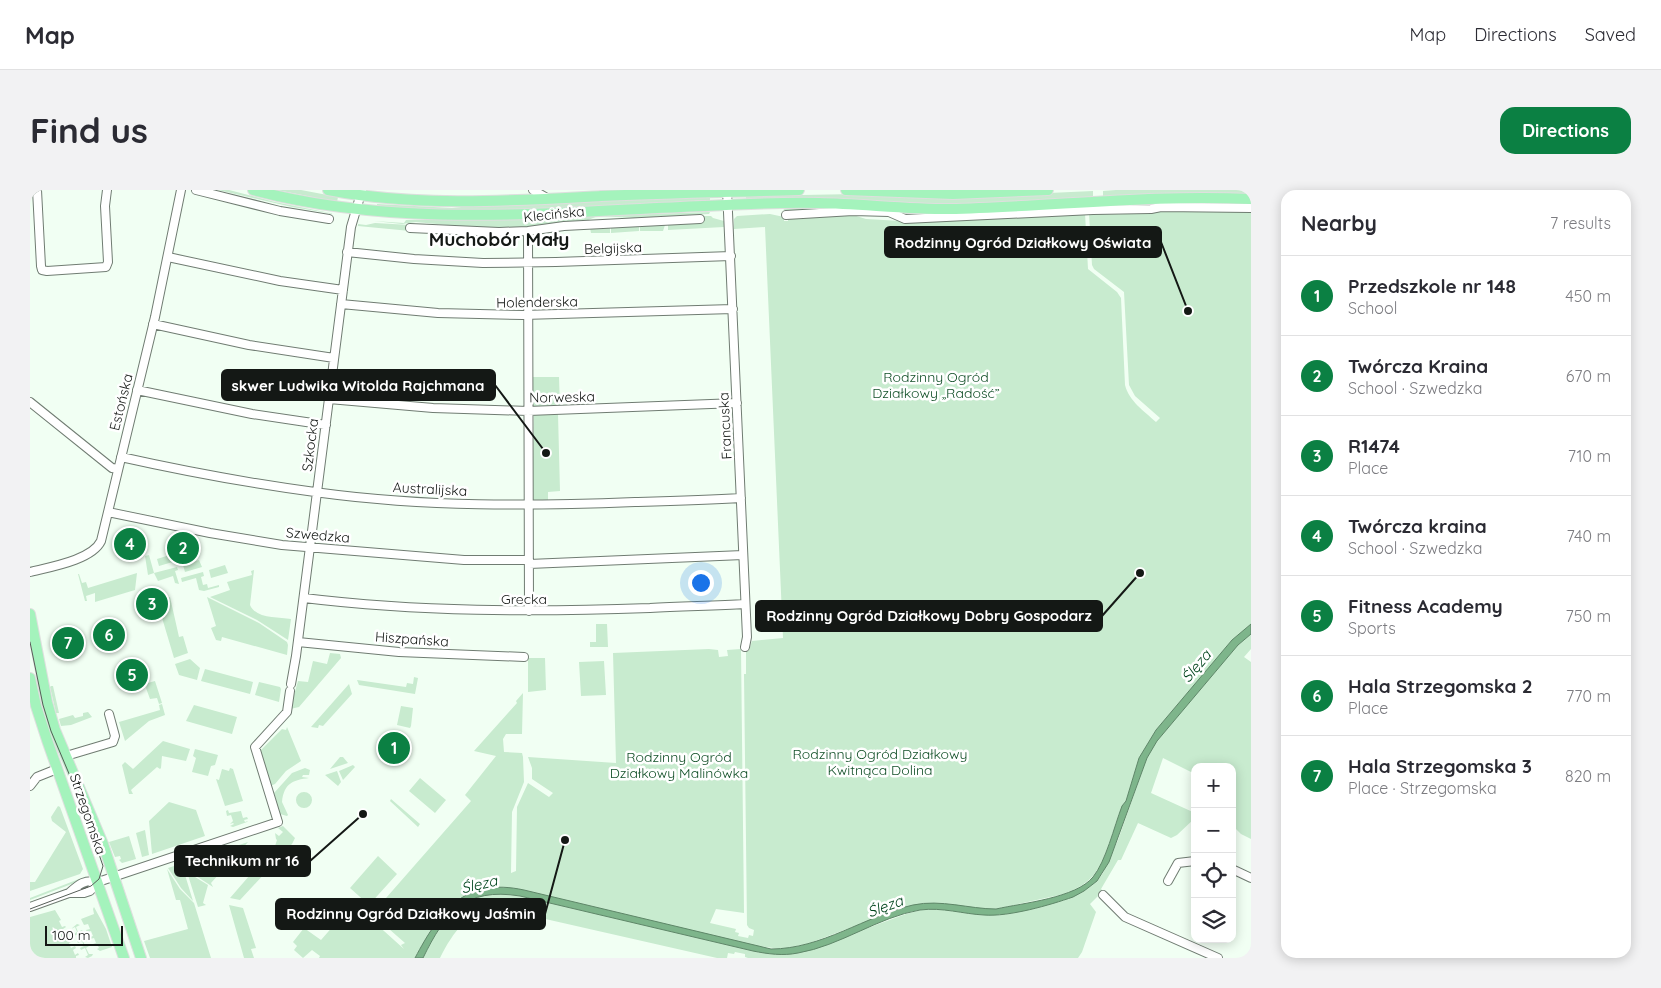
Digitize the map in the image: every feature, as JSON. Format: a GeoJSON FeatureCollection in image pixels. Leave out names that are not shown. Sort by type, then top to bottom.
{"type":"FeatureCollection","features":[{"type":"Feature","properties":{"kind":"main road"},"geometry":{"type":"LineString","coordinates":[[253,190],[305,202],[356,210],[418,215],[467,216],[818,203],[950,209],[1141,200],[1251,199]]}},
{"type":"Feature","properties":{"kind":"main road"},"geometry":{"type":"LineString","coordinates":[[328,190],[427,202],[799,190]]}},
{"type":"Feature","properties":{"kind":"main road"},"geometry":{"type":"LineString","coordinates":[[846,190],[957,194],[1048,190]]}},
{"type":"Feature","properties":{"kind":"main road","name":"Strzegomska"},"geometry":{"type":"LineString","coordinates":[[30,614],[47,702],[55,730],[103,844],[142,958]]}},
{"type":"Feature","properties":{"kind":"main road","name":"Strzegomska"},"geometry":{"type":"LineString","coordinates":[[30,678],[36,706],[57,769],[124,958]]}},
{"type":"Feature","properties":{"kind":"street"},"geometry":{"type":"LineString","coordinates":[[37,190],[41,266],[42,270],[47,271],[106,267],[108,262],[105,206],[107,190]]}},
{"type":"Feature","properties":{"kind":"street","name":"Estońska"},"geometry":{"type":"LineString","coordinates":[[30,572],[85,556],[96,549],[100,541],[153,324],[181,190]]}},
{"type":"Feature","properties":{"kind":"street"},"geometry":{"type":"LineString","coordinates":[[196,190],[280,211],[330,219]]}},
{"type":"Feature","properties":{"kind":"street"},"geometry":{"type":"LineString","coordinates":[[532,190],[549,199]]}},
{"type":"Feature","properties":{"kind":"street","name":"Francuska"},"geometry":{"type":"LineString","coordinates":[[727,191],[744,555],[747,638],[745,647]]}},
{"type":"Feature","properties":{"kind":"street","name":"Szkocka"},"geometry":{"type":"LineString","coordinates":[[115,876],[278,822],[255,747],[287,712],[304,598],[351,223],[361,193]]}},
{"type":"Feature","properties":{"kind":"street"},"geometry":{"type":"LineString","coordinates":[[786,215],[853,211],[889,212],[907,219],[1093,210],[1146,210],[1161,207],[1251,208]]}},
{"type":"Feature","properties":{"kind":"street","name":"Klecińska"},"geometry":{"type":"LineString","coordinates":[[410,228],[470,232],[528,231],[564,226],[700,219]]}},
{"type":"Feature","properties":{"kind":"street"},"geometry":{"type":"LineString","coordinates":[[528,231],[529,611]]}},
{"type":"Feature","properties":{"kind":"street","name":"Belgijska"},"geometry":{"type":"LineString","coordinates":[[347,252],[457,262],[528,263],[731,256]]}},
{"type":"Feature","properties":{"kind":"street"},"geometry":{"type":"LineString","coordinates":[[168,257],[246,275],[343,290]]}},
{"type":"Feature","properties":{"kind":"street","name":"Holenderska"},"geometry":{"type":"LineString","coordinates":[[341,304],[438,313],[529,315],[733,309]]}},
{"type":"Feature","properties":{"kind":"street"},"geometry":{"type":"LineString","coordinates":[[153,324],[249,345],[334,358]]}},
{"type":"Feature","properties":{"kind":"street"},"geometry":{"type":"LineString","coordinates":[[137,390],[252,414],[326,425]]}},
{"type":"Feature","properties":{"kind":"street","name":"Norweska"},"geometry":{"type":"LineString","coordinates":[[329,399],[424,407],[528,411],[737,403]]}},
{"type":"Feature","properties":{"kind":"street"},"geometry":{"type":"LineString","coordinates":[[30,402],[112,468],[118,469]]}},
{"type":"Feature","properties":{"kind":"street","name":"Australijska"},"geometry":{"type":"LineString","coordinates":[[121,457],[224,479],[317,492],[431,503],[528,506],[741,498]]}},
{"type":"Feature","properties":{"kind":"street","name":"Szwedzka"},"geometry":{"type":"LineString","coordinates":[[108,512],[237,538],[310,548],[464,560],[529,562],[744,555]]}},
{"type":"Feature","properties":{"kind":"street","name":"Grecka"},"geometry":{"type":"LineString","coordinates":[[304,598],[426,609],[529,611],[745,604]]}},
{"type":"Feature","properties":{"kind":"street","name":"Hiszpańska"},"geometry":{"type":"LineString","coordinates":[[298,642],[399,652],[524,657]]}},
{"type":"Feature","properties":{"kind":"street"},"geometry":{"type":"LineString","coordinates":[[66,756],[113,742],[116,736],[109,714]]}},
{"type":"Feature","properties":{"kind":"street"},"geometry":{"type":"LineString","coordinates":[[30,786],[37,777],[57,769]]}},
{"type":"Feature","properties":{"kind":"street"},"geometry":{"type":"LineString","coordinates":[[1168,881],[1178,863],[1191,861]]}},
{"type":"Feature","properties":{"kind":"street"},"geometry":{"type":"LineString","coordinates":[[1236,871],[1251,878]]}},
{"type":"Feature","properties":{"kind":"street"},"geometry":{"type":"LineString","coordinates":[[30,907],[69,893],[81,883],[87,881],[98,882],[115,876]]}},
{"type":"Feature","properties":{"kind":"street"},"geometry":{"type":"LineString","coordinates":[[1103,895],[1125,917],[1218,958]]}},
{"type":"Feature","properties":{"kind":"green space"},"geometry":{"type":"Polygon","coordinates":[[[218,190],[229,190],[275,202],[335,214],[292,207],[218,190]]]}},
{"type":"Feature","properties":{"kind":"green space"},"geometry":{"type":"Polygon","coordinates":[[[277,190],[301,190],[338,197],[337,202],[277,190]]]}},
{"type":"Feature","properties":{"kind":"green space"},"geometry":{"type":"Polygon","coordinates":[[[1251,190],[1251,196],[1103,198],[1103,191],[1251,190]]]}},
{"type":"Feature","properties":{"kind":"green space"},"geometry":{"type":"Polygon","coordinates":[[[1093,191],[1093,199],[964,205],[746,201],[746,196],[856,194],[963,197],[1093,191]]]}},
{"type":"Feature","properties":{"kind":"green space"},"geometry":{"type":"Polygon","coordinates":[[[710,195],[710,200],[503,212],[377,209],[377,204],[452,208],[490,204],[710,195]]]}},
{"type":"Feature","properties":{"kind":"green space"},"geometry":{"type":"Polygon","coordinates":[[[791,206],[987,211],[904,216],[787,212],[782,208],[791,206]]]}},
{"type":"Feature","properties":{"kind":"green space"},"geometry":{"type":"Polygon","coordinates":[[[1158,210],[1251,210],[1251,624],[1232,640],[1156,730],[1139,758],[1126,801],[1122,806],[1101,864],[1088,881],[1064,894],[996,909],[922,903],[895,911],[807,944],[781,949],[751,945],[524,890],[502,887],[459,899],[447,909],[432,927],[415,958],[319,958],[320,956],[312,950],[303,958],[294,950],[297,946],[293,942],[304,928],[321,940],[341,917],[351,927],[364,913],[404,949],[401,945],[405,943],[372,914],[471,801],[465,795],[496,756],[474,751],[517,703],[516,701],[523,693],[522,734],[506,734],[503,739],[504,752],[522,753],[523,757],[524,782],[512,812],[511,873],[516,871],[517,807],[528,783],[549,797],[553,793],[532,779],[532,768],[528,757],[616,763],[613,653],[709,649],[718,650],[719,657],[728,656],[727,650],[741,649],[744,913],[716,909],[710,923],[736,929],[735,932],[739,933],[738,936],[748,938],[749,935],[753,936],[754,930],[747,925],[744,674],[746,674],[746,652],[749,650],[752,641],[783,638],[765,227],[734,229],[734,219],[737,216],[770,214],[784,217],[784,221],[788,221],[788,217],[853,215],[866,219],[901,221],[1000,217],[1003,219],[1003,217],[1085,213],[1088,269],[1117,292],[1121,298],[1125,385],[1127,391],[1133,401],[1156,422],[1160,418],[1135,396],[1129,385],[1124,292],[1094,269],[1092,265],[1089,213],[1124,214],[1158,210]]]}},
{"type":"Feature","properties":{"kind":"green space"},"geometry":{"type":"Polygon","coordinates":[[[710,212],[709,214],[634,218],[598,216],[588,220],[515,228],[468,227],[416,222],[402,224],[374,221],[404,223],[406,220],[467,220],[710,212]]]}},
{"type":"Feature","properties":{"kind":"green space"},"geometry":{"type":"Polygon","coordinates":[[[701,216],[711,216],[724,221],[724,227],[668,230],[668,224],[701,216]]]}},
{"type":"Feature","properties":{"kind":"green space"},"geometry":{"type":"Polygon","coordinates":[[[663,223],[665,225],[663,231],[640,231],[640,224],[663,223]]]}},
{"type":"Feature","properties":{"kind":"green space"},"geometry":{"type":"Polygon","coordinates":[[[358,224],[410,225],[410,231],[358,226],[358,224]]]}},
{"type":"Feature","properties":{"kind":"green space"},"geometry":{"type":"Polygon","coordinates":[[[639,224],[639,231],[611,233],[611,226],[639,224]]]}},
{"type":"Feature","properties":{"kind":"green space"},"geometry":{"type":"Polygon","coordinates":[[[610,226],[610,233],[591,233],[590,228],[610,226]]]}},
{"type":"Feature","properties":{"kind":"green space"},"geometry":{"type":"Polygon","coordinates":[[[532,377],[559,377],[560,407],[532,406],[532,377]]]}},
{"type":"Feature","properties":{"kind":"green space"},"geometry":{"type":"Polygon","coordinates":[[[534,414],[558,414],[560,491],[548,492],[548,502],[532,502],[534,414]]]}},
{"type":"Feature","properties":{"kind":"green space"},"geometry":{"type":"Polygon","coordinates":[[[173,554],[176,561],[159,566],[157,559],[173,554]]]}},
{"type":"Feature","properties":{"kind":"green space"},"geometry":{"type":"Polygon","coordinates":[[[149,555],[154,573],[148,575],[145,556],[149,555]]]}},
{"type":"Feature","properties":{"kind":"green space"},"geometry":{"type":"Polygon","coordinates":[[[199,560],[202,567],[185,572],[183,565],[199,560]]]}},
{"type":"Feature","properties":{"kind":"green space"},"geometry":{"type":"Polygon","coordinates":[[[225,565],[228,573],[211,578],[209,570],[225,565]]]}},
{"type":"Feature","properties":{"kind":"green space"},"geometry":{"type":"Polygon","coordinates":[[[177,567],[178,570],[175,571],[179,584],[175,583],[173,576],[158,581],[154,573],[177,567]]]}},
{"type":"Feature","properties":{"kind":"green space"},"geometry":{"type":"Polygon","coordinates":[[[254,570],[250,605],[253,610],[262,615],[291,619],[288,640],[257,620],[210,597],[230,590],[227,582],[252,575],[251,571],[254,570]]]}},
{"type":"Feature","properties":{"kind":"green space"},"geometry":{"type":"Polygon","coordinates":[[[203,572],[204,576],[201,577],[203,585],[207,584],[208,588],[219,585],[219,587],[204,591],[199,590],[196,578],[182,582],[181,578],[203,572]]]}},
{"type":"Feature","properties":{"kind":"green space"},"geometry":{"type":"Polygon","coordinates":[[[137,573],[135,590],[95,602],[95,593],[86,596],[87,601],[85,601],[78,574],[82,583],[86,582],[88,588],[137,573]]]}},
{"type":"Feature","properties":{"kind":"green space"},"geometry":{"type":"Polygon","coordinates":[[[170,597],[179,637],[183,636],[188,653],[174,658],[157,601],[170,597]]]}},
{"type":"Feature","properties":{"kind":"green space"},"geometry":{"type":"Polygon","coordinates":[[[207,597],[259,623],[287,642],[287,655],[222,637],[221,641],[216,640],[211,628],[216,626],[207,597]]]}},
{"type":"Feature","properties":{"kind":"green space"},"geometry":{"type":"Polygon","coordinates":[[[596,624],[607,624],[608,647],[590,647],[590,642],[596,642],[596,624]]]}},
{"type":"Feature","properties":{"kind":"green space"},"geometry":{"type":"Polygon","coordinates":[[[1251,634],[1251,649],[1244,657],[1251,662],[1251,839],[1236,829],[1236,763],[1191,763],[1191,772],[1163,758],[1151,793],[1191,811],[1191,822],[1171,838],[1138,823],[1121,860],[1118,860],[1101,889],[1103,891],[1090,904],[1096,912],[1082,952],[1078,958],[748,958],[745,957],[745,954],[735,952],[734,954],[728,953],[727,958],[717,958],[501,909],[480,913],[463,924],[451,939],[440,958],[423,958],[431,942],[449,916],[471,900],[485,895],[520,896],[772,954],[799,953],[921,910],[939,909],[984,915],[1000,915],[1065,900],[1084,891],[1097,881],[1103,873],[1118,840],[1147,758],[1157,741],[1238,645],[1251,634]]]}},
{"type":"Feature","properties":{"kind":"green space"},"geometry":{"type":"Polygon","coordinates":[[[330,653],[340,654],[341,658],[299,707],[290,709],[298,681],[308,682],[313,661],[327,664],[330,653]]]}},
{"type":"Feature","properties":{"kind":"green space"},"geometry":{"type":"Polygon","coordinates":[[[528,658],[545,658],[546,690],[528,692],[528,658]]]}},
{"type":"Feature","properties":{"kind":"green space"},"geometry":{"type":"Polygon","coordinates":[[[190,659],[200,668],[197,680],[179,675],[175,664],[190,659]]]}},
{"type":"Feature","properties":{"kind":"green space"},"geometry":{"type":"Polygon","coordinates":[[[604,661],[606,695],[581,696],[579,662],[604,661]]]}},
{"type":"Feature","properties":{"kind":"green space"},"geometry":{"type":"Polygon","coordinates":[[[205,669],[253,682],[250,694],[201,681],[205,669]]]}},
{"type":"Feature","properties":{"kind":"green space"},"geometry":{"type":"Polygon","coordinates":[[[414,677],[418,678],[415,694],[359,685],[357,680],[406,687],[407,683],[413,684],[414,677]]]}},
{"type":"Feature","properties":{"kind":"green space"},"geometry":{"type":"Polygon","coordinates":[[[155,681],[162,703],[159,704],[157,698],[150,699],[146,688],[148,683],[155,681]]]}},
{"type":"Feature","properties":{"kind":"green space"},"geometry":{"type":"Polygon","coordinates":[[[259,682],[280,687],[279,702],[255,695],[259,682]]]}},
{"type":"Feature","properties":{"kind":"green space"},"geometry":{"type":"Polygon","coordinates":[[[349,684],[352,694],[323,726],[319,725],[318,728],[311,727],[349,684]]]}},
{"type":"Feature","properties":{"kind":"green space"},"geometry":{"type":"Polygon","coordinates":[[[51,686],[53,686],[59,713],[56,713],[51,686]]]}},
{"type":"Feature","properties":{"kind":"green space"},"geometry":{"type":"Polygon","coordinates":[[[162,704],[165,715],[149,721],[125,741],[119,722],[160,710],[159,705],[162,704]]]}},
{"type":"Feature","properties":{"kind":"green space"},"geometry":{"type":"Polygon","coordinates":[[[194,705],[237,717],[232,734],[186,721],[194,705]]]}},
{"type":"Feature","properties":{"kind":"green space"},"geometry":{"type":"Polygon","coordinates":[[[401,706],[413,708],[410,728],[397,725],[401,706]]]}},
{"type":"Feature","properties":{"kind":"green space"},"geometry":{"type":"Polygon","coordinates":[[[88,712],[92,717],[71,725],[61,726],[59,719],[73,715],[75,718],[83,716],[83,713],[88,712]]]}},
{"type":"Feature","properties":{"kind":"green space"},"geometry":{"type":"Polygon","coordinates":[[[287,727],[301,761],[286,771],[275,784],[270,786],[260,751],[282,729],[286,730],[287,727]]]}},
{"type":"Feature","properties":{"kind":"green space"},"geometry":{"type":"Polygon","coordinates":[[[163,741],[190,749],[186,761],[162,756],[161,768],[157,767],[131,790],[133,794],[129,794],[122,765],[125,762],[133,769],[163,741]]]}},
{"type":"Feature","properties":{"kind":"green space"},"geometry":{"type":"Polygon","coordinates":[[[195,749],[218,755],[215,765],[211,766],[208,776],[192,772],[196,758],[193,756],[195,749]]]}},
{"type":"Feature","properties":{"kind":"green space"},"geometry":{"type":"Polygon","coordinates":[[[340,757],[343,757],[348,763],[330,769],[340,757]]]}},
{"type":"Feature","properties":{"kind":"green space"},"geometry":{"type":"Polygon","coordinates":[[[353,765],[355,767],[343,780],[339,771],[353,765]]]}},
{"type":"Feature","properties":{"kind":"green space"},"geometry":{"type":"Polygon","coordinates":[[[230,768],[233,769],[243,801],[225,806],[216,779],[219,780],[222,769],[229,771],[230,768]]]}},
{"type":"Feature","properties":{"kind":"green space"},"geometry":{"type":"Polygon","coordinates":[[[305,768],[310,770],[309,775],[303,775],[302,777],[309,778],[294,781],[287,787],[282,802],[288,815],[280,814],[274,793],[292,773],[305,768]]]}},
{"type":"Feature","properties":{"kind":"green space"},"geometry":{"type":"Polygon","coordinates":[[[337,771],[341,782],[338,786],[325,775],[337,771]]]}},
{"type":"Feature","properties":{"kind":"green space"},"geometry":{"type":"Polygon","coordinates":[[[420,778],[446,800],[435,813],[409,791],[420,778]]]}},
{"type":"Feature","properties":{"kind":"green space"},"geometry":{"type":"Polygon","coordinates":[[[304,792],[312,800],[304,808],[296,800],[304,792]]]}},
{"type":"Feature","properties":{"kind":"green space"},"geometry":{"type":"Polygon","coordinates":[[[391,799],[420,824],[418,827],[390,801],[391,799]]]}},
{"type":"Feature","properties":{"kind":"green space"},"geometry":{"type":"Polygon","coordinates":[[[169,802],[196,810],[205,836],[152,854],[149,821],[169,802]]]}},
{"type":"Feature","properties":{"kind":"green space"},"geometry":{"type":"Polygon","coordinates":[[[58,806],[83,869],[80,874],[30,891],[30,882],[35,882],[66,832],[52,821],[51,817],[58,806]]]}},
{"type":"Feature","properties":{"kind":"green space"},"geometry":{"type":"Polygon","coordinates":[[[228,810],[229,813],[241,811],[243,818],[247,817],[248,819],[244,820],[245,822],[248,821],[233,827],[230,826],[234,824],[230,824],[233,821],[231,815],[227,816],[226,811],[228,810]]]}},
{"type":"Feature","properties":{"kind":"green space"},"geometry":{"type":"Polygon","coordinates":[[[283,826],[295,838],[292,844],[240,900],[230,898],[275,846],[277,840],[275,833],[279,836],[283,832],[278,828],[283,826]]]}},
{"type":"Feature","properties":{"kind":"green space"},"geometry":{"type":"Polygon","coordinates":[[[145,830],[149,855],[142,857],[136,833],[145,830]]]}},
{"type":"Feature","properties":{"kind":"green space"},"geometry":{"type":"Polygon","coordinates":[[[129,836],[136,859],[122,863],[119,860],[121,859],[120,856],[115,857],[109,842],[129,836]]]}},
{"type":"Feature","properties":{"kind":"green space"},"geometry":{"type":"Polygon","coordinates":[[[248,842],[211,883],[213,887],[187,870],[185,863],[248,842]]]}},
{"type":"Feature","properties":{"kind":"green space"},"geometry":{"type":"Polygon","coordinates":[[[378,856],[397,874],[369,905],[350,888],[378,856]]]}},
{"type":"Feature","properties":{"kind":"green space"},"geometry":{"type":"Polygon","coordinates":[[[182,865],[193,901],[181,888],[168,868],[182,865]]]}},
{"type":"Feature","properties":{"kind":"green space"},"geometry":{"type":"Polygon","coordinates":[[[167,869],[180,889],[194,903],[211,958],[150,958],[144,941],[188,929],[180,900],[176,900],[167,869]]]}},
{"type":"Feature","properties":{"kind":"green space"},"geometry":{"type":"Polygon","coordinates":[[[187,872],[208,885],[203,903],[206,905],[198,907],[187,872]]]}},
{"type":"Feature","properties":{"kind":"green space"},"geometry":{"type":"Polygon","coordinates":[[[79,879],[82,880],[30,900],[30,898],[79,879]]]}},
{"type":"Feature","properties":{"kind":"green space"},"geometry":{"type":"Polygon","coordinates":[[[229,905],[243,908],[256,948],[251,949],[254,958],[244,958],[229,905]]]}},
{"type":"Feature","properties":{"kind":"green space"},"geometry":{"type":"Polygon","coordinates":[[[94,907],[106,929],[112,947],[100,951],[97,949],[99,948],[97,944],[94,946],[93,944],[96,943],[94,938],[90,939],[93,936],[91,931],[87,932],[86,930],[90,929],[88,924],[84,925],[81,919],[94,914],[94,907]]]}},
{"type":"Feature","properties":{"kind":"green space"},"geometry":{"type":"Polygon","coordinates":[[[55,910],[61,920],[59,921],[62,927],[66,927],[63,929],[65,934],[69,932],[66,936],[68,941],[72,939],[73,941],[69,943],[71,948],[75,946],[76,948],[73,950],[75,955],[78,953],[79,955],[76,958],[30,958],[30,917],[55,910]]]}},
{"type":"Feature","properties":{"kind":"green space"},"geometry":{"type":"Polygon","coordinates":[[[77,924],[80,925],[76,927],[78,932],[82,930],[83,932],[79,934],[82,939],[85,937],[86,939],[83,941],[85,946],[89,944],[86,948],[89,954],[93,954],[88,958],[85,957],[88,955],[85,948],[81,950],[80,948],[84,946],[82,941],[78,943],[77,941],[80,939],[78,934],[74,936],[77,932],[75,927],[71,929],[77,924]]]}},
{"type":"Feature","properties":{"kind":"shaded area"},"geometry":{"type":"Polygon","coordinates":[[[1251,624],[1251,634],[1238,645],[1157,741],[1147,758],[1109,862],[1097,881],[1073,897],[1029,910],[994,915],[936,909],[920,910],[889,919],[814,949],[792,954],[770,954],[520,896],[501,894],[471,900],[459,907],[440,928],[423,958],[415,958],[434,926],[456,902],[470,893],[503,887],[524,890],[771,949],[790,948],[808,944],[895,910],[923,903],[996,909],[1062,895],[1085,884],[1098,870],[1122,806],[1126,801],[1139,758],[1156,730],[1232,640],[1251,624]]]}},
{"type":"Feature","properties":{"kind":"tram line"},"geometry":{"type":"LineString","coordinates":[[30,642],[43,705],[51,731],[81,802],[103,866],[99,879],[91,886],[30,909]]}},
{"type":"Feature","properties":{"kind":"place","name":"Rodzinny Ogród Działkowy Oświata"},"geometry":{"type":"Point","coordinates":[1188,311]}},
{"type":"Feature","properties":{"kind":"place","name":"skwer Ludwika Witolda Rajchmana"},"geometry":{"type":"Point","coordinates":[546,453]}},
{"type":"Feature","properties":{"kind":"place","name":"Twórcza kraina"},"geometry":{"type":"Point","coordinates":[130,544]}},
{"type":"Feature","properties":{"kind":"place","name":"Twórcza Kraina"},"geometry":{"type":"Point","coordinates":[183,548]}},
{"type":"Feature","properties":{"kind":"place","name":"Rodzinny Ogród Działkowy Dobry Gospodarz"},"geometry":{"type":"Point","coordinates":[1140,573]}},
{"type":"Feature","properties":{"kind":"place","name":"R1474"},"geometry":{"type":"Point","coordinates":[152,604]}},
{"type":"Feature","properties":{"kind":"place","name":"Hala Strzegomska 2"},"geometry":{"type":"Point","coordinates":[109,635]}},
{"type":"Feature","properties":{"kind":"place","name":"Hala Strzegomska 3"},"geometry":{"type":"Point","coordinates":[68,643]}},
{"type":"Feature","properties":{"kind":"place","name":"Fitness Academy"},"geometry":{"type":"Point","coordinates":[132,675]}},
{"type":"Feature","properties":{"kind":"place","name":"Przedszkole nr 148"},"geometry":{"type":"Point","coordinates":[394,748]}},
{"type":"Feature","properties":{"kind":"place","name":"Technikum nr 16"},"geometry":{"type":"Point","coordinates":[363,814]}},
{"type":"Feature","properties":{"kind":"place","name":"Rodzinny Ogród Działkowy Jaśmin"},"geometry":{"type":"Point","coordinates":[565,840]}},
{"type":"Feature","properties":{"kind":"district","name":"Muchobór Mały"},"geometry":{"type":"Point","coordinates":[499,239]}},
{"type":"Feature","properties":{"kind":"park label","name":"Rodzinny Ogród Działkowy „Radość”"},"geometry":{"type":"Point","coordinates":[936,386]}},
{"type":"Feature","properties":{"kind":"park label","name":"Rodzinny Ogród Działkowy Kwitnąca Dolina"},"geometry":{"type":"Point","coordinates":[880,762]}},
{"type":"Feature","properties":{"kind":"park label","name":"Rodzinny Ogród Działkowy Malinówka"},"geometry":{"type":"Point","coordinates":[679,766]}},
{"type":"Feature","properties":{"kind":"water label","name":"Ślęza"},"geometry":{"type":"Point","coordinates":[1196,666]}},
{"type":"Feature","properties":{"kind":"water label","name":"Ślęza"},"geometry":{"type":"Point","coordinates":[479,884]}},
{"type":"Feature","properties":{"kind":"water label","name":"Ślęza"},"geometry":{"type":"Point","coordinates":[885,906]}}]}
